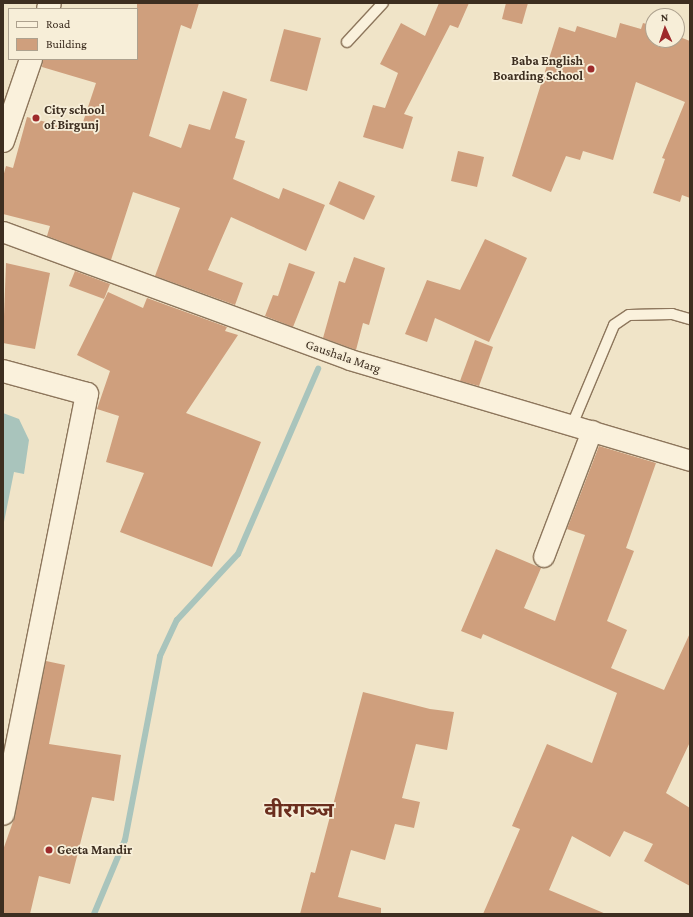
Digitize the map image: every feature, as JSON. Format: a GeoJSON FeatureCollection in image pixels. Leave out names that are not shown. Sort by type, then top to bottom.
{"type":"FeatureCollection","features":[{"type":"Feature","properties":{"kind":"street"},"geometry":{"type":"LineString","coordinates":[[3,141],[31,60]]}},
{"type":"Feature","properties":{"kind":"street","name":"Gaushala Marg"},"geometry":{"type":"LineString","coordinates":[[3,232],[350,360],[690,461]]}},
{"type":"Feature","properties":{"kind":"street"},"geometry":{"type":"LineString","coordinates":[[3,371],[87,394],[3,814]]}},
{"type":"Feature","properties":{"kind":"street"},"geometry":{"type":"LineString","coordinates":[[544,557],[592,431]]}},
{"type":"Feature","properties":{"kind":"lane"},"geometry":{"type":"LineString","coordinates":[[347,42],[383,3]]}},
{"type":"Feature","properties":{"kind":"lane"},"geometry":{"type":"LineString","coordinates":[[572,425],[614,325],[629,315],[672,314],[690,319]]}},
{"type":"Feature","properties":{"kind":"water"},"geometry":{"type":"Polygon","coordinates":[[[3,413],[19,419],[29,440],[24,474],[14,472],[3,527],[3,413]]]}},
{"type":"Feature","properties":{"kind":"building"},"geometry":{"type":"Polygon","coordinates":[[[137,3],[199,3],[191,29],[181,25],[149,136],[181,148],[189,124],[210,130],[223,91],[247,99],[235,138],[245,141],[233,179],[279,199],[283,188],[325,205],[306,251],[231,217],[208,270],[243,283],[235,305],[155,276],[180,208],[133,192],[111,260],[47,236],[50,226],[3,214],[3,177],[6,166],[13,168],[27,117],[80,131],[96,83],[42,67],[43,60],[138,60],[137,3]]]}},
{"type":"Feature","properties":{"kind":"building"},"geometry":{"type":"Polygon","coordinates":[[[439,3],[469,3],[458,28],[450,25],[404,114],[413,117],[403,149],[363,137],[373,105],[385,108],[398,73],[380,64],[401,23],[425,36],[439,3]]]}},
{"type":"Feature","properties":{"kind":"building"},"geometry":{"type":"Polygon","coordinates":[[[506,3],[528,3],[522,24],[502,19],[506,3]]]}},
{"type":"Feature","properties":{"kind":"building"},"geometry":{"type":"Polygon","coordinates":[[[620,23],[641,29],[643,23],[645,24],[645,48],[685,48],[685,39],[690,41],[690,198],[682,195],[680,202],[653,193],[665,159],[662,158],[685,102],[636,82],[613,160],[583,151],[580,160],[566,156],[551,192],[512,176],[559,27],[575,32],[577,26],[616,38],[620,23]]]}},
{"type":"Feature","properties":{"kind":"building"},"geometry":{"type":"Polygon","coordinates":[[[284,29],[321,38],[307,91],[270,81],[284,29]]]}},
{"type":"Feature","properties":{"kind":"building"},"geometry":{"type":"Polygon","coordinates":[[[458,151],[484,157],[477,187],[451,181],[458,151]]]}},
{"type":"Feature","properties":{"kind":"building"},"geometry":{"type":"Polygon","coordinates":[[[339,181],[375,196],[364,220],[329,204],[339,181]]]}},
{"type":"Feature","properties":{"kind":"building"},"geometry":{"type":"Polygon","coordinates":[[[485,239],[527,258],[489,342],[435,318],[427,342],[405,334],[427,280],[460,290],[485,239]]]}},
{"type":"Feature","properties":{"kind":"building"},"geometry":{"type":"Polygon","coordinates":[[[354,257],[385,268],[369,325],[363,323],[356,350],[323,338],[339,281],[345,283],[354,257]]]}},
{"type":"Feature","properties":{"kind":"building"},"geometry":{"type":"Polygon","coordinates":[[[6,263],[50,273],[35,349],[3,343],[6,263]]]}},
{"type":"Feature","properties":{"kind":"building"},"geometry":{"type":"Polygon","coordinates":[[[289,263],[315,272],[293,327],[265,316],[273,295],[278,296],[289,263]]]}},
{"type":"Feature","properties":{"kind":"building"},"geometry":{"type":"Polygon","coordinates":[[[75,271],[110,284],[104,299],[69,286],[75,271]]]}},
{"type":"Feature","properties":{"kind":"building"},"geometry":{"type":"Polygon","coordinates":[[[108,292],[143,308],[147,298],[227,327],[225,331],[238,335],[186,413],[261,442],[212,567],[120,532],[144,473],[106,462],[119,416],[97,409],[110,371],[77,355],[108,292]]]}},
{"type":"Feature","properties":{"kind":"building"},"geometry":{"type":"Polygon","coordinates":[[[475,340],[493,347],[479,386],[460,381],[475,340]]]}},
{"type":"Feature","properties":{"kind":"building"},"geometry":{"type":"Polygon","coordinates":[[[599,446],[656,463],[626,548],[634,551],[607,621],[627,630],[611,668],[664,690],[690,633],[690,742],[666,793],[690,808],[690,886],[644,861],[653,844],[624,831],[610,857],[572,836],[549,890],[606,914],[483,914],[520,829],[512,826],[547,744],[592,763],[617,693],[483,634],[481,639],[461,631],[496,549],[541,568],[524,608],[555,621],[585,535],[567,529],[599,446]]]}},
{"type":"Feature","properties":{"kind":"building"},"geometry":{"type":"Polygon","coordinates":[[[46,661],[65,665],[49,744],[121,755],[114,801],[92,797],[70,884],[39,876],[30,914],[3,914],[3,850],[15,816],[46,661]]]}},
{"type":"Feature","properties":{"kind":"building"},"geometry":{"type":"Polygon","coordinates":[[[363,692],[430,709],[454,712],[447,750],[416,744],[402,798],[420,802],[414,828],[395,824],[385,860],[351,850],[338,897],[381,908],[381,914],[300,914],[311,872],[315,873],[363,692]]]}},
{"type":"Feature","properties":{"kind":"waterway"},"geometry":{"type":"LineString","coordinates":[[94,914],[125,840],[160,656],[177,620],[238,554],[318,369]]}},
{"type":"Feature","properties":{"kind":"place","name":"Baba English Boarding School"},"geometry":{"type":"Point","coordinates":[591,69]}},
{"type":"Feature","properties":{"kind":"place","name":"City school of Birgunj"},"geometry":{"type":"Point","coordinates":[36,118]}},
{"type":"Feature","properties":{"kind":"place","name":"Geeta Mandir"},"geometry":{"type":"Point","coordinates":[49,850]}},
{"type":"Feature","properties":{"kind":"district","name":"वीरगञ्ज"},"geometry":{"type":"Point","coordinates":[299,810]}}]}
